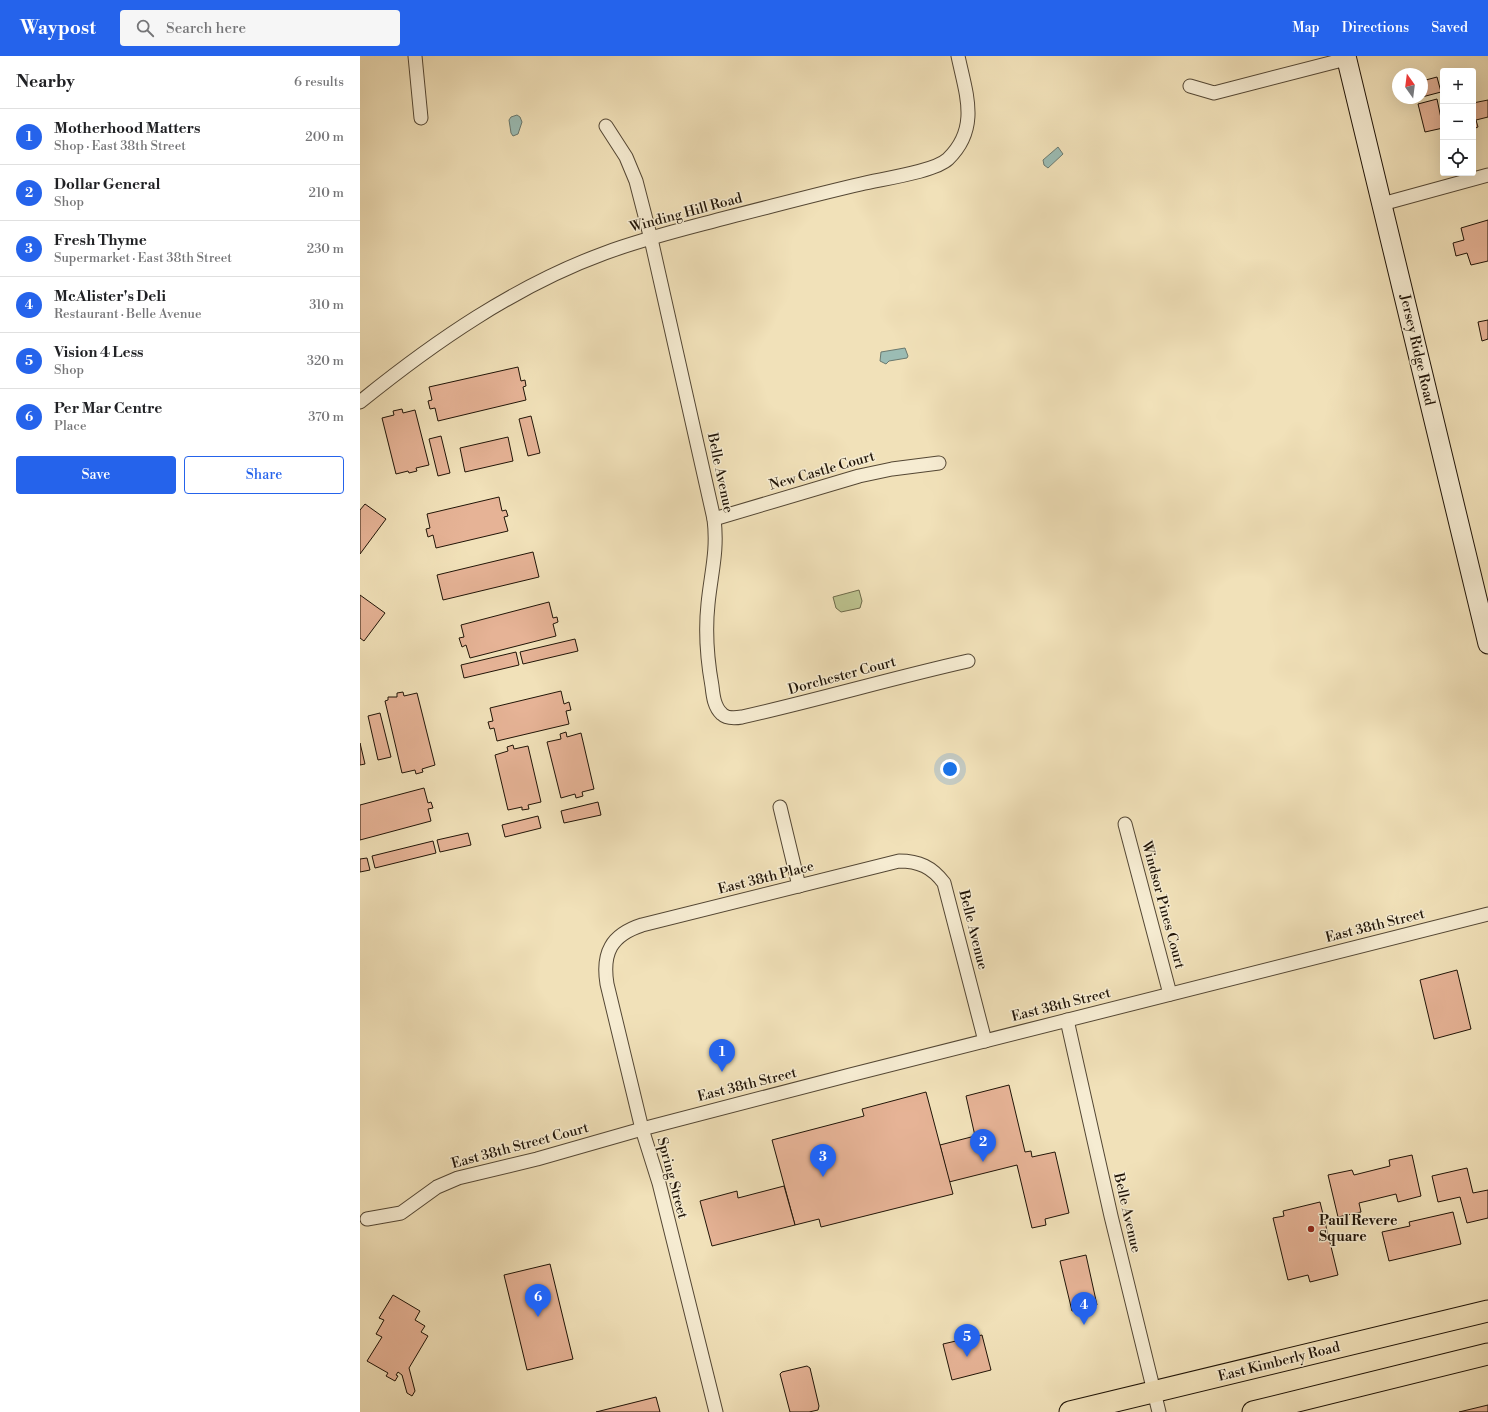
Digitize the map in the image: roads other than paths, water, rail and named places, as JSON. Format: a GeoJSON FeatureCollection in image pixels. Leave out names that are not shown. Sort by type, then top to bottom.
{"type":"FeatureCollection","features":[{"type":"Feature","properties":{"kind":"main road","name":"Jersey Ridge Road"},"geometry":{"type":"LineString","coordinates":[[1346,58],[1488,644]]}},
{"type":"Feature","properties":{"kind":"main road","name":"East Kimberly Road"},"geometry":{"type":"LineString","coordinates":[[1070,1412],[1157,1402],[1488,1311]]}},
{"type":"Feature","properties":{"kind":"main road"},"geometry":{"type":"LineString","coordinates":[[1253,1412],[1488,1354]]}},
{"type":"Feature","properties":{"kind":"street"},"geometry":{"type":"LineString","coordinates":[[415,56],[421,118]]}},
{"type":"Feature","properties":{"kind":"street","name":"Winding Hill Road"},"geometry":{"type":"LineString","coordinates":[[360,402],[400,370],[493,306],[546,279],[605,253],[651,238],[855,185],[918,172],[947,160],[965,137],[969,114],[958,56]]}},
{"type":"Feature","properties":{"kind":"street"},"geometry":{"type":"LineString","coordinates":[[1190,86],[1214,93],[1346,58]]}},
{"type":"Feature","properties":{"kind":"street","name":"Belle Avenue"},"geometry":{"type":"LineString","coordinates":[[606,126],[626,157],[636,181],[651,238],[714,519],[716,550],[708,602],[706,649],[715,703],[723,716]]}},
{"type":"Feature","properties":{"kind":"street"},"geometry":{"type":"LineString","coordinates":[[1382,204],[1488,175]]}},
{"type":"Feature","properties":{"kind":"street","name":"New Castle Court"},"geometry":{"type":"LineString","coordinates":[[714,519],[859,476],[892,469],[939,463]]}},
{"type":"Feature","properties":{"kind":"street","name":"Dorchester Court"},"geometry":{"type":"LineString","coordinates":[[723,716],[732,718],[742,717],[816,700],[905,675],[968,661]]}},
{"type":"Feature","properties":{"kind":"street"},"geometry":{"type":"LineString","coordinates":[[780,807],[799,886]]}},
{"type":"Feature","properties":{"kind":"street","name":"Windsor Pines Court"},"geometry":{"type":"LineString","coordinates":[[1125,824],[1170,994]]}},
{"type":"Feature","properties":{"kind":"street","name":"East 38th Place"},"geometry":{"type":"LineString","coordinates":[[607,952],[613,942],[631,929],[900,861],[912,861],[922,864],[932,869],[938,875]]}},
{"type":"Feature","properties":{"kind":"street","name":"Belle Avenue"},"geometry":{"type":"LineString","coordinates":[[938,875],[948,894],[985,1042]]}},
{"type":"Feature","properties":{"kind":"street","name":"East 38th Street"},"geometry":{"type":"LineString","coordinates":[[642,1129],[1488,914]]}},
{"type":"Feature","properties":{"kind":"street","name":"Spring Street"},"geometry":{"type":"LineString","coordinates":[[607,952],[605,972],[606,984],[642,1129],[659,1183],[716,1412]]}},
{"type":"Feature","properties":{"kind":"street","name":"Belle Avenue"},"geometry":{"type":"LineString","coordinates":[[1067,1020],[1110,1216],[1157,1402]]}},
{"type":"Feature","properties":{"kind":"street","name":"East 38th Street Court"},"geometry":{"type":"LineString","coordinates":[[367,1219],[401,1213],[437,1187],[458,1178],[537,1159],[642,1129]]}},
{"type":"Feature","properties":{"kind":"water"},"geometry":{"type":"Polygon","coordinates":[[[517,115],[520,117],[522,122],[518,134],[513,136],[511,133],[509,120],[511,117],[517,115]]]}},
{"type":"Feature","properties":{"kind":"water"},"geometry":{"type":"Polygon","coordinates":[[[1058,147],[1063,154],[1048,168],[1044,165],[1043,160],[1058,147]]]}},
{"type":"Feature","properties":{"kind":"water"},"geometry":{"type":"Polygon","coordinates":[[[905,348],[908,356],[907,358],[889,361],[886,364],[880,361],[881,352],[905,348]]]}},
{"type":"Feature","properties":{"kind":"place","name":"Motherhood Matters"},"geometry":{"type":"Point","coordinates":[722,1072]}},
{"type":"Feature","properties":{"kind":"place","name":"Dollar General"},"geometry":{"type":"Point","coordinates":[983,1162]}},
{"type":"Feature","properties":{"kind":"place","name":"Fresh Thyme"},"geometry":{"type":"Point","coordinates":[823,1177]}},
{"type":"Feature","properties":{"kind":"place","name":"Paul Revere Square"},"geometry":{"type":"Point","coordinates":[1311,1229]}},
{"type":"Feature","properties":{"kind":"place","name":"Per Mar Centre"},"geometry":{"type":"Point","coordinates":[538,1317]}},
{"type":"Feature","properties":{"kind":"place","name":"McAlister's Deli"},"geometry":{"type":"Point","coordinates":[1084,1325]}},
{"type":"Feature","properties":{"kind":"place","name":"Vision 4 Less"},"geometry":{"type":"Point","coordinates":[967,1357]}}]}
